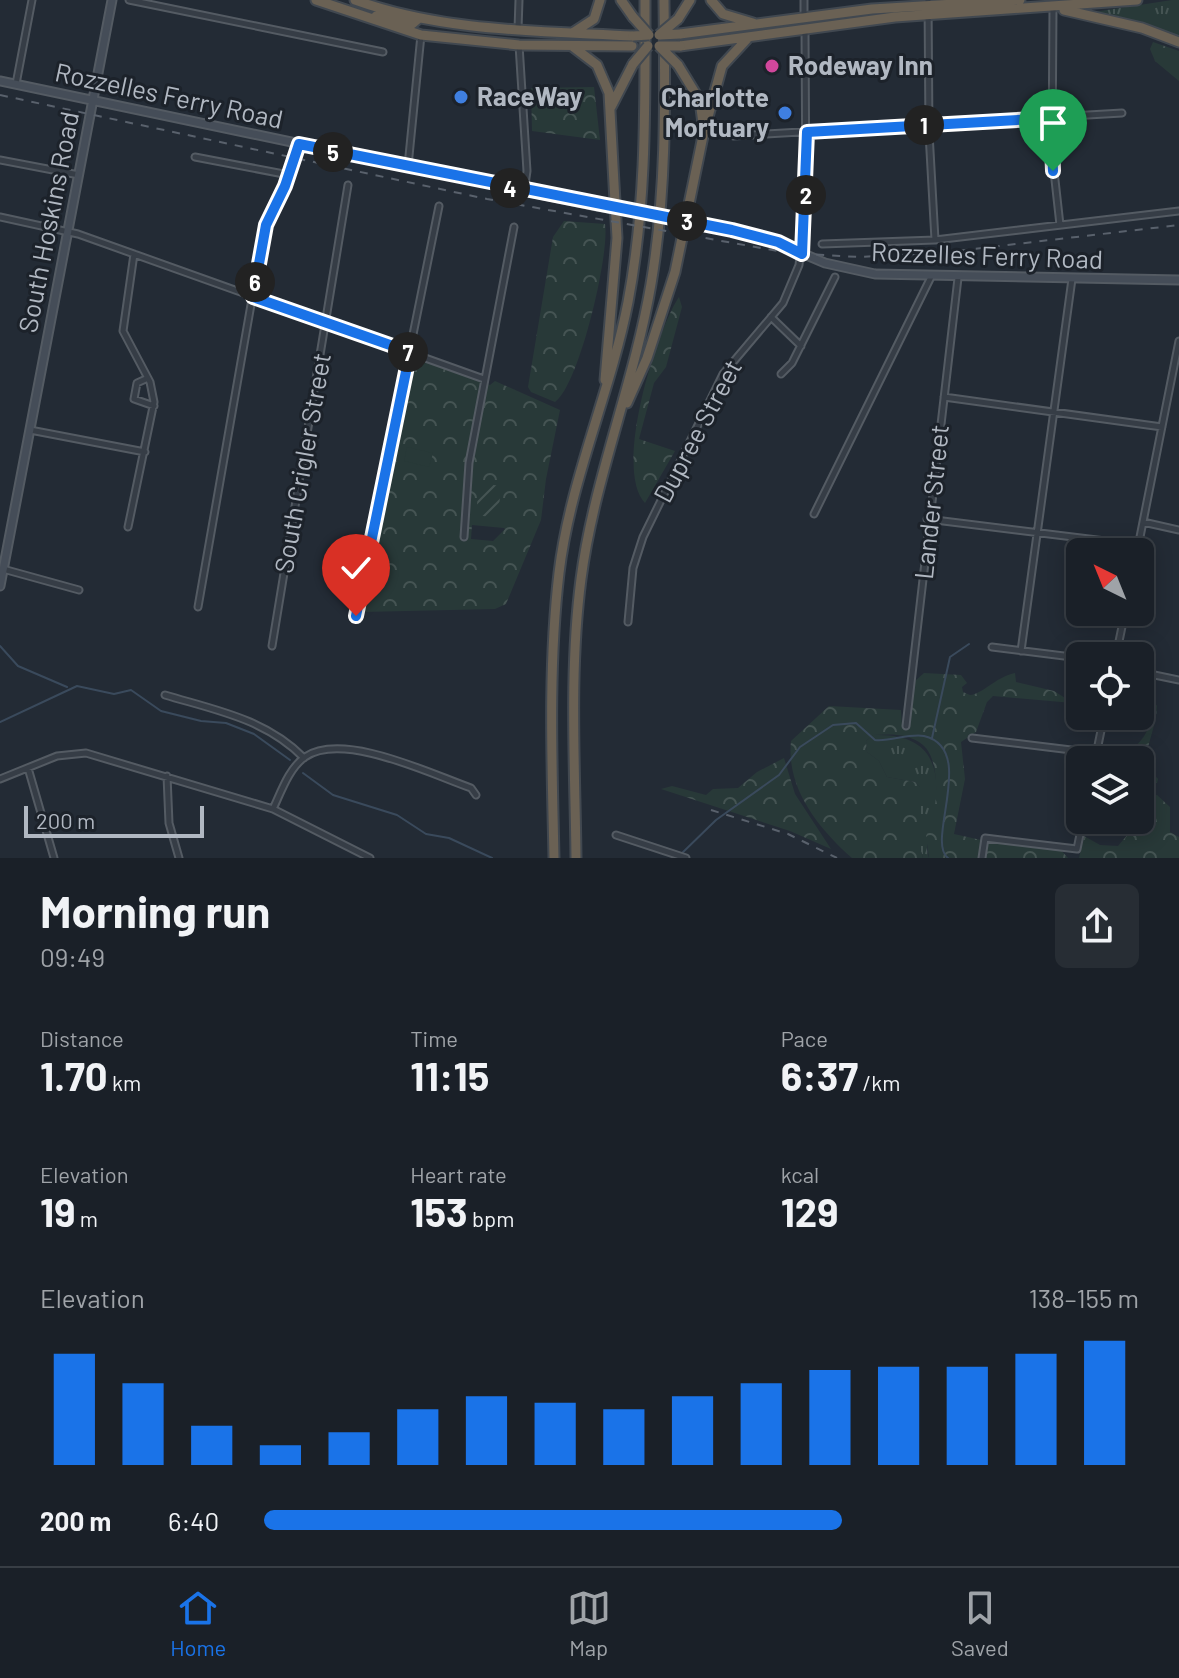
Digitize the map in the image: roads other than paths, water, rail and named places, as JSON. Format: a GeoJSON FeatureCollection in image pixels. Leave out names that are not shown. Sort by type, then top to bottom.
{"type":"FeatureCollection","features":[{"type":"Feature","properties":{"kind":"highway"},"geometry":{"type":"LineString","coordinates":[[316,0],[421,35],[519,45],[572,46],[654,40],[804,18],[1020,0]]}},
{"type":"Feature","properties":{"kind":"highway"},"geometry":{"type":"LineString","coordinates":[[355,0],[419,18],[632,41]]}},
{"type":"Feature","properties":{"kind":"highway"},"geometry":{"type":"LineString","coordinates":[[572,33],[594,19],[600,0]]}},
{"type":"Feature","properties":{"kind":"highway"},"geometry":{"type":"LineString","coordinates":[[621,0],[678,65],[700,101],[704,131]]}},
{"type":"Feature","properties":{"kind":"highway"},"geometry":{"type":"LineString","coordinates":[[554,858],[552,654],[559,571],[575,495],[604,400],[628,302],[644,186],[645,0]]}},
{"type":"Feature","properties":{"kind":"highway"},"geometry":{"type":"LineString","coordinates":[[576,858],[574,666],[581,579],[597,491],[619,421],[650,287],[662,190],[664,0]]}},
{"type":"Feature","properties":{"kind":"highway"},"geometry":{"type":"LineString","coordinates":[[610,112],[617,90],[633,64],[680,16],[690,0]]}},
{"type":"Feature","properties":{"kind":"highway"},"geometry":{"type":"LineString","coordinates":[[711,0],[730,17],[761,24]]}},
{"type":"Feature","properties":{"kind":"highway"},"geometry":{"type":"LineString","coordinates":[[654,40],[680,46],[748,38],[929,7],[1053,8],[1137,0]]}},
{"type":"Feature","properties":{"kind":"highway"},"geometry":{"type":"LineString","coordinates":[[1053,8],[1142,28],[1179,42]]}},
{"type":"Feature","properties":{"kind":"highway"},"geometry":{"type":"LineString","coordinates":[[345,11],[412,24],[419,18]]}},
{"type":"Feature","properties":{"kind":"highway"},"geometry":{"type":"LineString","coordinates":[[619,421],[647,358],[670,291],[704,131],[722,66],[748,38]]}},
{"type":"Feature","properties":{"kind":"highway"},"geometry":{"type":"LineString","coordinates":[[572,46],[601,71],[606,82],[610,112],[617,238],[604,400]]}},
{"type":"Feature","properties":{"kind":"street"},"geometry":{"type":"LineString","coordinates":[[16,84],[32,0]]}},
{"type":"Feature","properties":{"kind":"street","name":"South Hoskins Road"},"geometry":{"type":"LineString","coordinates":[[0,586],[112,0]]}},
{"type":"Feature","properties":{"kind":"street"},"geometry":{"type":"LineString","coordinates":[[129,0],[383,52]]}},
{"type":"Feature","properties":{"kind":"street"},"geometry":{"type":"LineString","coordinates":[[518,29],[519,0]]}},
{"type":"Feature","properties":{"kind":"street"},"geometry":{"type":"LineString","coordinates":[[804,0],[804,18]]}},
{"type":"Feature","properties":{"kind":"street"},"geometry":{"type":"LineString","coordinates":[[929,7],[929,125],[935,240]]}},
{"type":"Feature","properties":{"kind":"street"},"geometry":{"type":"LineString","coordinates":[[1053,8],[1051,118],[1060,225]]}},
{"type":"Feature","properties":{"kind":"street","name":"Dupree Street"},"geometry":{"type":"LineString","coordinates":[[628,622],[630,583],[643,537],[723,374],[789,292],[802,254],[807,132],[805,30]]}},
{"type":"Feature","properties":{"kind":"street"},"geometry":{"type":"LineString","coordinates":[[408,167],[421,35]]}},
{"type":"Feature","properties":{"kind":"street"},"geometry":{"type":"LineString","coordinates":[[519,45],[527,171],[524,191]]}},
{"type":"Feature","properties":{"kind":"street","name":"Rozzelles Ferry Road"},"geometry":{"type":"LineString","coordinates":[[0,81],[597,206],[703,224],[778,242],[802,254],[858,272],[958,278],[1179,280]]}},
{"type":"Feature","properties":{"kind":"street"},"geometry":{"type":"LineString","coordinates":[[733,136],[1122,113]]}},
{"type":"Feature","properties":{"kind":"street"},"geometry":{"type":"LineString","coordinates":[[198,607],[266,225],[289,175],[299,144]]}},
{"type":"Feature","properties":{"kind":"street"},"geometry":{"type":"LineString","coordinates":[[195,157],[289,175]]}},
{"type":"Feature","properties":{"kind":"street"},"geometry":{"type":"LineString","coordinates":[[0,160],[79,175]]}},
{"type":"Feature","properties":{"kind":"street","name":"South Crigler Street"},"geometry":{"type":"LineString","coordinates":[[272,646],[348,185]]}},
{"type":"Feature","properties":{"kind":"street"},"geometry":{"type":"LineString","coordinates":[[356,616],[439,206]]}},
{"type":"Feature","properties":{"kind":"street"},"geometry":{"type":"LineString","coordinates":[[822,244],[935,240],[1179,211]]}},
{"type":"Feature","properties":{"kind":"street"},"geometry":{"type":"LineString","coordinates":[[0,217],[67,230],[484,379]]}},
{"type":"Feature","properties":{"kind":"street"},"geometry":{"type":"LineString","coordinates":[[464,537],[469,463],[514,227]]}},
{"type":"Feature","properties":{"kind":"street"},"geometry":{"type":"LineString","coordinates":[[128,527],[154,406],[148,378],[123,331],[134,254]]}},
{"type":"Feature","properties":{"kind":"street"},"geometry":{"type":"LineString","coordinates":[[781,374],[801,346],[835,277]]}},
{"type":"Feature","properties":{"kind":"street"},"geometry":{"type":"LineString","coordinates":[[814,514],[931,277]]}},
{"type":"Feature","properties":{"kind":"street","name":"Lander Street"},"geometry":{"type":"LineString","coordinates":[[906,726],[921,611],[927,519],[958,278]]}},
{"type":"Feature","properties":{"kind":"street"},"geometry":{"type":"LineString","coordinates":[[1021,651],[1072,279]]}},
{"type":"Feature","properties":{"kind":"street"},"geometry":{"type":"LineString","coordinates":[[771,317],[801,346]]}},
{"type":"Feature","properties":{"kind":"street"},"geometry":{"type":"LineString","coordinates":[[1140,538],[1175,378],[1179,341]]}},
{"type":"Feature","properties":{"kind":"street"},"geometry":{"type":"LineString","coordinates":[[148,378],[137,383],[134,399],[154,406]]}},
{"type":"Feature","properties":{"kind":"street"},"geometry":{"type":"LineString","coordinates":[[944,397],[1162,427]]}},
{"type":"Feature","properties":{"kind":"street"},"geometry":{"type":"LineString","coordinates":[[29,430],[145,452]]}},
{"type":"Feature","properties":{"kind":"street"},"geometry":{"type":"LineString","coordinates":[[927,519],[1080,538]]}},
{"type":"Feature","properties":{"kind":"street"},"geometry":{"type":"LineString","coordinates":[[1143,522],[1179,530]]}},
{"type":"Feature","properties":{"kind":"street"},"geometry":{"type":"LineString","coordinates":[[3,569],[79,590]]}},
{"type":"Feature","properties":{"kind":"street"},"geometry":{"type":"LineString","coordinates":[[992,647],[1066,656]]}},
{"type":"Feature","properties":{"kind":"street"},"geometry":{"type":"LineString","coordinates":[[1154,675],[1179,680]]}},
{"type":"Feature","properties":{"kind":"street"},"geometry":{"type":"LineString","coordinates":[[165,695],[255,723],[289,743],[304,758]]}},
{"type":"Feature","properties":{"kind":"street"},"geometry":{"type":"LineString","coordinates":[[972,738],[1066,752]]}},
{"type":"Feature","properties":{"kind":"street"},"geometry":{"type":"LineString","coordinates":[[273,809],[304,758],[326,748],[354,749],[471,788],[476,795]]}},
{"type":"Feature","properties":{"kind":"street"},"geometry":{"type":"LineString","coordinates":[[0,779],[77,752],[273,809],[370,858]]}},
{"type":"Feature","properties":{"kind":"street"},"geometry":{"type":"LineString","coordinates":[[28,768],[54,858]]}},
{"type":"Feature","properties":{"kind":"street"},"geometry":{"type":"LineString","coordinates":[[167,776],[169,823],[179,858]]}},
{"type":"Feature","properties":{"kind":"street"},"geometry":{"type":"LineString","coordinates":[[982,858],[985,838],[1077,849],[1080,834]]}},
{"type":"Feature","properties":{"kind":"street"},"geometry":{"type":"LineString","coordinates":[[616,835],[685,858]]}},
{"type":"Feature","properties":{"kind":"waterway"},"geometry":{"type":"LineString","coordinates":[[932,738],[950,657],[969,644]]}},
{"type":"Feature","properties":{"kind":"waterway"},"geometry":{"type":"LineString","coordinates":[[0,646],[18,666],[67,687]]}},
{"type":"Feature","properties":{"kind":"waterway"},"geometry":{"type":"LineString","coordinates":[[0,722],[77,686],[114,694],[131,690],[161,711],[201,721],[226,723],[254,734],[290,760]]}},
{"type":"Feature","properties":{"kind":"waterway"},"geometry":{"type":"LineString","coordinates":[[677,858],[716,820],[779,775],[800,747],[833,725],[856,723],[875,740],[918,735],[940,744],[947,758],[949,776],[942,834],[943,848],[948,858]]}},
{"type":"Feature","properties":{"kind":"waterway"},"geometry":{"type":"LineString","coordinates":[[303,773],[333,795],[397,815],[426,834],[449,838],[492,858]]}},
{"type":"Feature","properties":{"kind":"railway"},"geometry":{"type":"LineString","coordinates":[[0,95],[487,199],[789,253],[859,257],[939,253],[1179,225]]}},
{"type":"Feature","properties":{"kind":"railway"},"geometry":{"type":"LineString","coordinates":[[711,810],[788,834],[837,858]]}},
{"type":"Feature","properties":{"kind":"place","name":"Rodeway Inn"},"geometry":{"type":"Point","coordinates":[772,66]}},
{"type":"Feature","properties":{"kind":"place","name":"RaceWay"},"geometry":{"type":"Point","coordinates":[461,97]}},
{"type":"Feature","properties":{"kind":"place","name":"Charlotte Mortuary"},"geometry":{"type":"Point","coordinates":[785,113]}}]}
